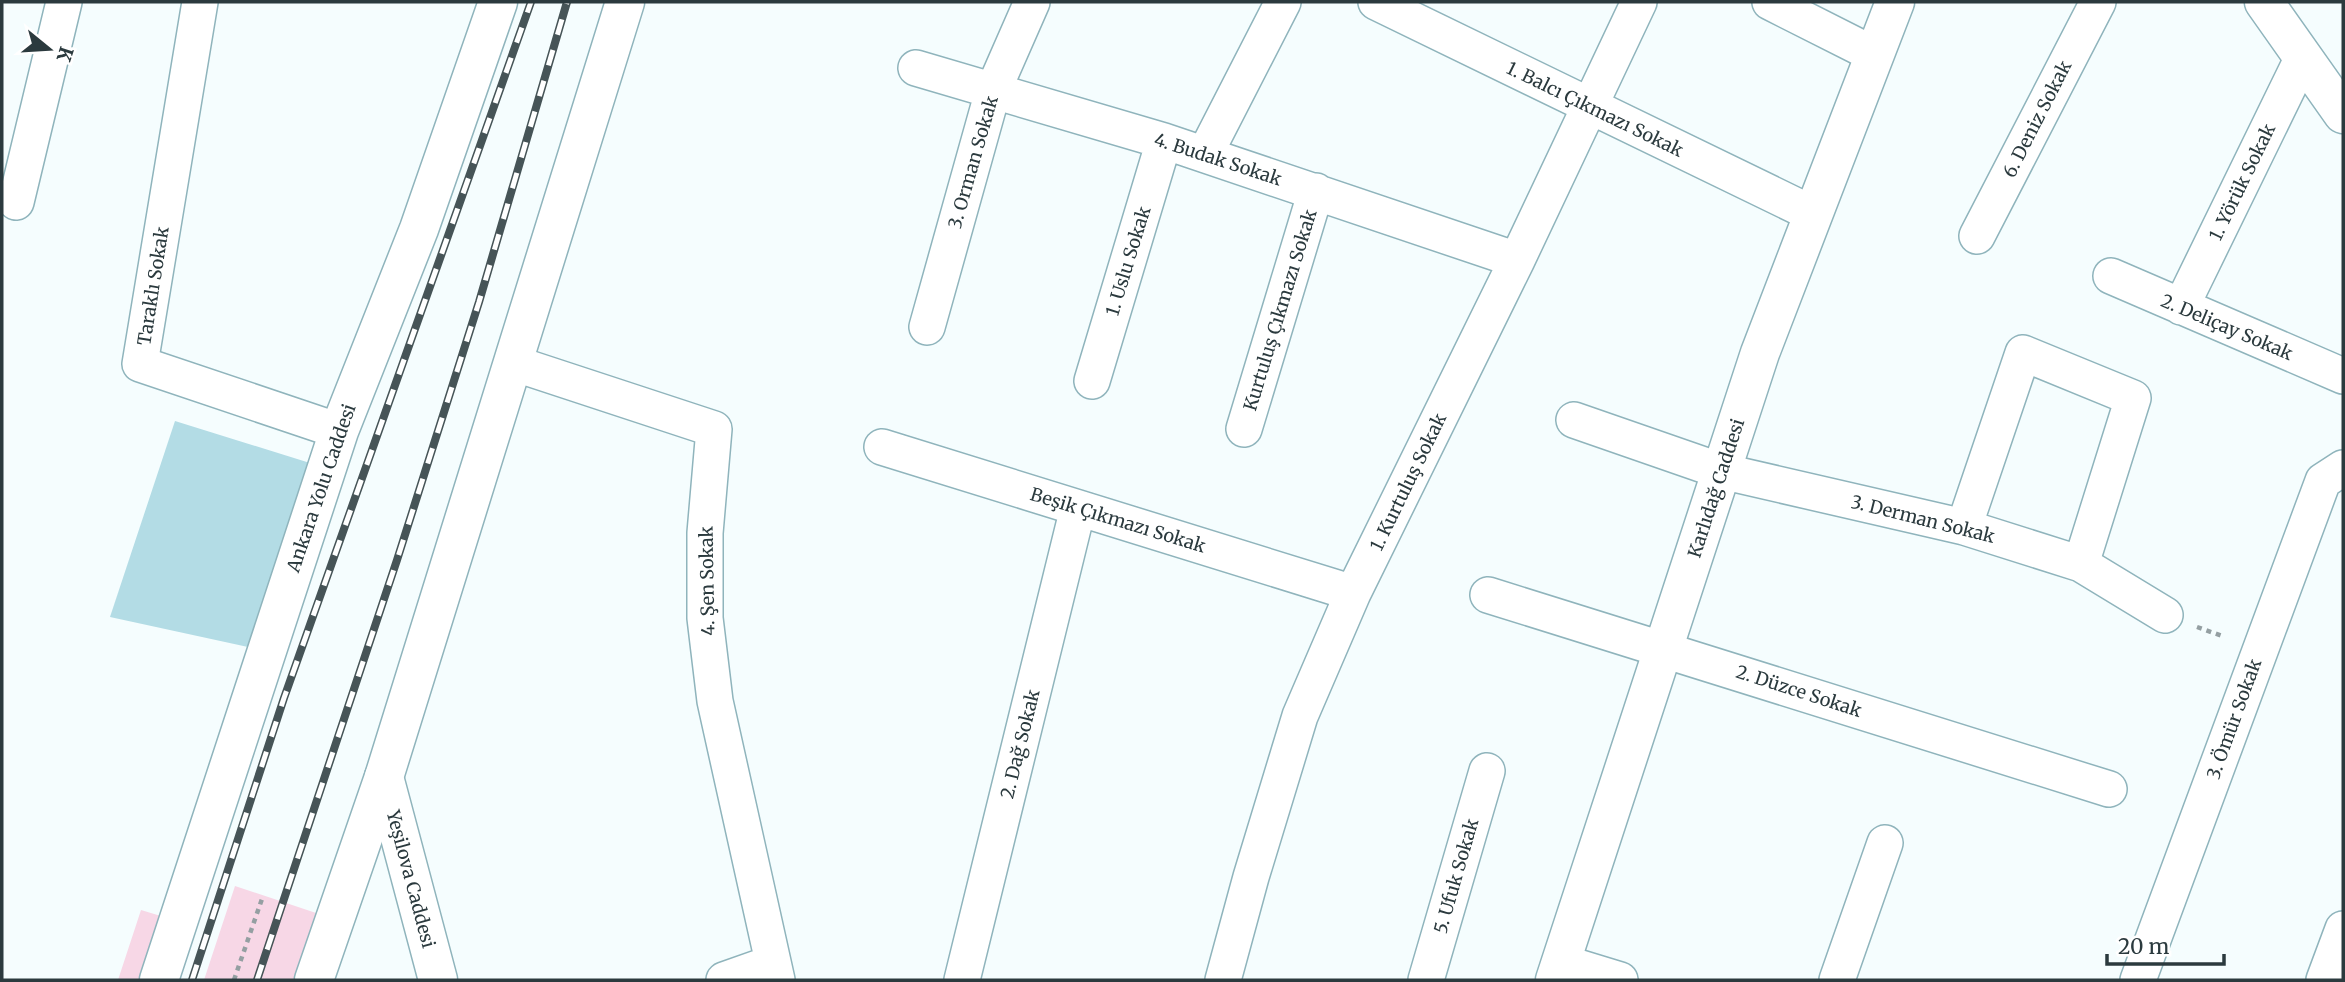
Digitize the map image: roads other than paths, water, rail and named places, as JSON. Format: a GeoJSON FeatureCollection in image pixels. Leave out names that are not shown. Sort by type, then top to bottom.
{"type":"FeatureCollection","features":[{"type":"Feature","properties":{"kind":"main road","name":"Ankara Yolu Caddesi"},"geometry":{"type":"LineString","coordinates":[[159,980],[338,431],[419,229],[498,2]]}},
{"type":"Feature","properties":{"kind":"main road"},"geometry":{"type":"LineString","coordinates":[[314,980],[384,777],[625,2]]}},
{"type":"Feature","properties":{"kind":"main road","name":"Karlıdağ Caddesi"},"geometry":{"type":"LineString","coordinates":[[1558,971],[1760,353],[1895,2]]}},
{"type":"Feature","properties":{"kind":"main road"},"geometry":{"type":"LineString","coordinates":[[2264,2],[2343,114]]}},
{"type":"Feature","properties":{"kind":"main road","name":"Yeşilova Caddesi"},"geometry":{"type":"LineString","coordinates":[[384,777],[438,980]]}},
{"type":"Feature","properties":{"kind":"street"},"geometry":{"type":"LineString","coordinates":[[16,202],[64,2]]}},
{"type":"Feature","properties":{"kind":"street","name":"Taraklı Sokak"},"geometry":{"type":"LineString","coordinates":[[200,2],[140,364],[338,431]]}},
{"type":"Feature","properties":{"kind":"street","name":"3. Orman Sokak"},"geometry":{"type":"LineString","coordinates":[[927,327],[993,91],[1032,2]]}},
{"type":"Feature","properties":{"kind":"street"},"geometry":{"type":"LineString","coordinates":[[1205,154],[1283,2]]}},
{"type":"Feature","properties":{"kind":"street","name":"1. Balcı Çıkmazı Sokak"},"geometry":{"type":"LineString","coordinates":[[1377,2],[1813,214]]}},
{"type":"Feature","properties":{"kind":"street","name":"1. Kurtuluş Sokak"},"geometry":{"type":"LineString","coordinates":[[1223,980],[1300,716],[1353,593],[1517,260],[1639,2]]}},
{"type":"Feature","properties":{"kind":"street"},"geometry":{"type":"LineString","coordinates":[[1770,2],[1873,54]]}},
{"type":"Feature","properties":{"kind":"street","name":"6. Deniz Sokak"},"geometry":{"type":"LineString","coordinates":[[1977,236],[2098,2]]}},
{"type":"Feature","properties":{"kind":"street","name":"1. Yörük Sokak"},"geometry":{"type":"LineString","coordinates":[[2181,307],[2303,57]]}},
{"type":"Feature","properties":{"kind":"street","name":"4. Budak Sokak"},"geometry":{"type":"LineString","coordinates":[[916,68],[1205,154],[1517,260]]}},
{"type":"Feature","properties":{"kind":"street","name":"1. Uslu Sokak"},"geometry":{"type":"LineString","coordinates":[[1092,381],[1164,141]]}},
{"type":"Feature","properties":{"kind":"street","name":"Kurtuluş Çıkmazı Sokak"},"geometry":{"type":"LineString","coordinates":[[1244,429],[1316,191]]}},
{"type":"Feature","properties":{"kind":"street","name":"2. Deliçay Sokak"},"geometry":{"type":"LineString","coordinates":[[2112,276],[2342,373]]}},
{"type":"Feature","properties":{"kind":"street"},"geometry":{"type":"LineString","coordinates":[[1964,527],[2023,353],[2133,398],[2081,564]]}},
{"type":"Feature","properties":{"kind":"street","name":"4. Şen Sokak"},"geometry":{"type":"LineString","coordinates":[[513,363],[714,429],[705,533],[705,618],[715,701],[775,971]]}},
{"type":"Feature","properties":{"kind":"street","name":"3. Derman Sokak"},"geometry":{"type":"LineString","coordinates":[[1574,420],[1721,471],[1964,527],[2081,564],[2165,615]]}},
{"type":"Feature","properties":{"kind":"street","name":"Beşik Çıkmazı Sokak"},"geometry":{"type":"LineString","coordinates":[[882,447],[1353,593]]}},
{"type":"Feature","properties":{"kind":"street","name":"3. Ömür Sokak"},"geometry":{"type":"LineString","coordinates":[[2138,980],[2323,481],[2343,468]]}},
{"type":"Feature","properties":{"kind":"street","name":"2. Dağ Sokak"},"geometry":{"type":"LineString","coordinates":[[962,980],[1078,508]]}},
{"type":"Feature","properties":{"kind":"street","name":"2. Düzce Sokak"},"geometry":{"type":"LineString","coordinates":[[1488,594],[2109,789]]}},
{"type":"Feature","properties":{"kind":"street","name":"5. Ufuk Sokak"},"geometry":{"type":"LineString","coordinates":[[1426,980],[1487,771]]}},
{"type":"Feature","properties":{"kind":"street"},"geometry":{"type":"LineString","coordinates":[[1837,980],[1885,843]]}},
{"type":"Feature","properties":{"kind":"street"},"geometry":{"type":"LineString","coordinates":[[2324,980],[2343,929]]}},
{"type":"Feature","properties":{"kind":"street"},"geometry":{"type":"LineString","coordinates":[[724,980],[775,971]]}},
{"type":"Feature","properties":{"kind":"street"},"geometry":{"type":"LineString","coordinates":[[1558,971],[1620,980]]}},
{"type":"Feature","properties":{"kind":"railway"},"geometry":{"type":"LineString","coordinates":[[192,980],[284,698],[531,2]]}},
{"type":"Feature","properties":{"kind":"railway"},"geometry":{"type":"LineString","coordinates":[[257,980],[397,560],[479,302],[567,2]]}}]}
